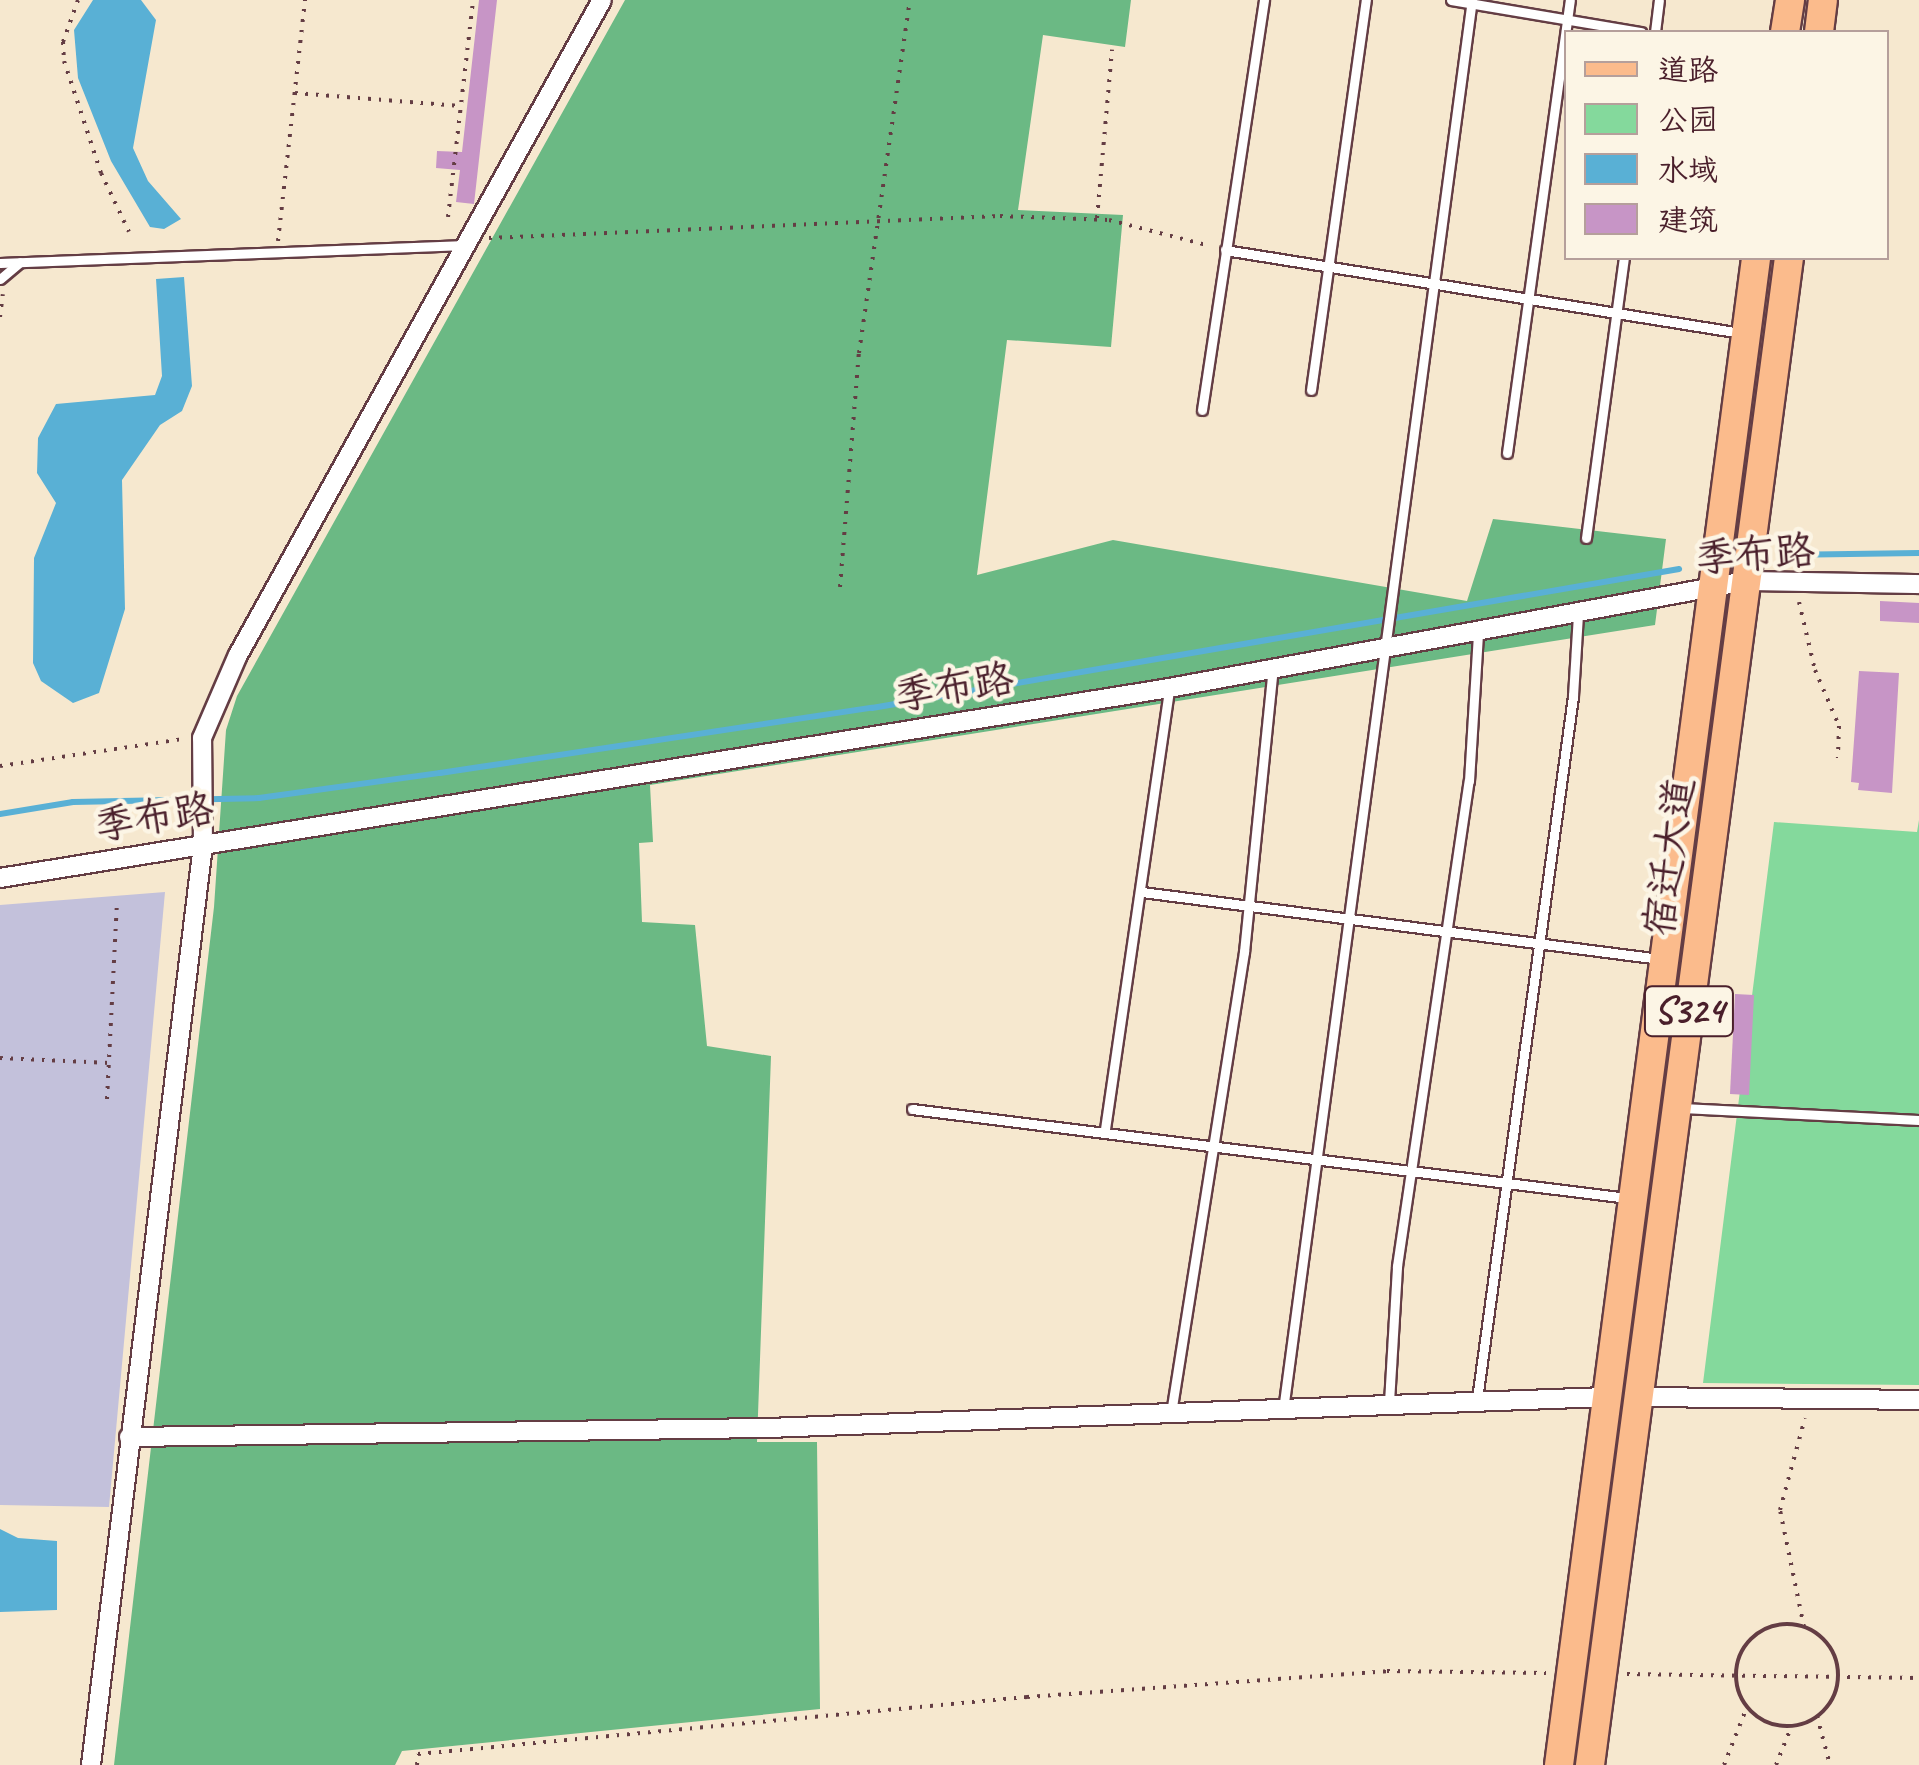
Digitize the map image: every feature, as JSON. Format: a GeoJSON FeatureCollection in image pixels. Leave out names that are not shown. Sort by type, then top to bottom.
{"type":"FeatureCollection","features":[{"type":"Feature","properties":{"kind":"main road"},"geometry":{"type":"LineString","coordinates":[[1786,30],[1790,0]]}},
{"type":"Feature","properties":{"kind":"main road"},"geometry":{"type":"LineString","coordinates":[[1819,30],[1823,0]]}},
{"type":"Feature","properties":{"kind":"main road","name":"宿迁大道"},"geometry":{"type":"LineString","coordinates":[[1559,1765],[1756,260]]}},
{"type":"Feature","properties":{"kind":"main road","name":"宿迁大道"},"geometry":{"type":"LineString","coordinates":[[1590,1765],[1789,260]]}},
{"type":"Feature","properties":{"kind":"street"},"geometry":{"type":"LineString","coordinates":[[91,1765],[203,845],[202,738],[238,655],[602,0]]}},
{"type":"Feature","properties":{"kind":"street","name":"季布路"},"geometry":{"type":"LineString","coordinates":[[0,878],[1169,688],[1746,582],[1919,584]]}},
{"type":"Feature","properties":{"kind":"street"},"geometry":{"type":"LineString","coordinates":[[129,1437],[768,1428],[1607,1396]]}},
{"type":"Feature","properties":{"kind":"street"},"geometry":{"type":"LineString","coordinates":[[1639,1397],[1919,1400]]}},
{"type":"Feature","properties":{"kind":"lane"},"geometry":{"type":"LineString","coordinates":[[1202,410],[1264,0]]}},
{"type":"Feature","properties":{"kind":"lane"},"geometry":{"type":"LineString","coordinates":[[1312,390],[1366,0]]}},
{"type":"Feature","properties":{"kind":"lane"},"geometry":{"type":"LineString","coordinates":[[1451,0],[1628,30]]}},
{"type":"Feature","properties":{"kind":"lane"},"geometry":{"type":"LineString","coordinates":[[1565,30],[1570,0]]}},
{"type":"Feature","properties":{"kind":"lane"},"geometry":{"type":"LineString","coordinates":[[1655,30],[1659,0]]}},
{"type":"Feature","properties":{"kind":"lane"},"geometry":{"type":"LineString","coordinates":[[1283,1410],[1381,648],[1472,2]]}},
{"type":"Feature","properties":{"kind":"lane"},"geometry":{"type":"LineString","coordinates":[[1506,453],[1564,36]]}},
{"type":"Feature","properties":{"kind":"lane"},"geometry":{"type":"LineString","coordinates":[[0,263],[467,242]]}},
{"type":"Feature","properties":{"kind":"lane"},"geometry":{"type":"LineString","coordinates":[[1225,250],[1746,334]]}},
{"type":"Feature","properties":{"kind":"lane"},"geometry":{"type":"LineString","coordinates":[[3,277],[22,260]]}},
{"type":"Feature","properties":{"kind":"lane"},"geometry":{"type":"LineString","coordinates":[[1586,538],[1624,260]]}},
{"type":"Feature","properties":{"kind":"lane"},"geometry":{"type":"LineString","coordinates":[[1477,1399],[1510,1182],[1578,615]]}},
{"type":"Feature","properties":{"kind":"lane"},"geometry":{"type":"LineString","coordinates":[[1389,1402],[1411,1171],[1470,782],[1478,634]]}},
{"type":"Feature","properties":{"kind":"lane"},"geometry":{"type":"LineString","coordinates":[[1171,1414],[1246,906],[1272,668]]}},
{"type":"Feature","properties":{"kind":"lane"},"geometry":{"type":"LineString","coordinates":[[1105,1129],[1169,688]]}},
{"type":"Feature","properties":{"kind":"lane"},"geometry":{"type":"LineString","coordinates":[[1142,892],[1665,960]]}},
{"type":"Feature","properties":{"kind":"lane"},"geometry":{"type":"LineString","coordinates":[[1677,1108],[1919,1120]]}},
{"type":"Feature","properties":{"kind":"lane"},"geometry":{"type":"LineString","coordinates":[[912,1109],[1105,1129],[1633,1199]]}},
{"type":"Feature","properties":{"kind":"path"},"geometry":{"type":"LineString","coordinates":[[78,0],[63,42],[64,61],[100,173],[129,232]]}},
{"type":"Feature","properties":{"kind":"path"},"geometry":{"type":"LineString","coordinates":[[276,251],[305,0]]}},
{"type":"Feature","properties":{"kind":"path"},"geometry":{"type":"LineString","coordinates":[[448,217],[473,0]]}},
{"type":"Feature","properties":{"kind":"path"},"geometry":{"type":"LineString","coordinates":[[840,587],[858,353],[910,0]]}},
{"type":"Feature","properties":{"kind":"path"},"geometry":{"type":"LineString","coordinates":[[1097,218],[1112,50]]}},
{"type":"Feature","properties":{"kind":"path"},"geometry":{"type":"LineString","coordinates":[[294,93],[460,106]]}},
{"type":"Feature","properties":{"kind":"path"},"geometry":{"type":"LineString","coordinates":[[467,242],[879,222],[1097,218],[1225,250]]}},
{"type":"Feature","properties":{"kind":"path"},"geometry":{"type":"LineString","coordinates":[[0,317],[3,277]]}},
{"type":"Feature","properties":{"kind":"path"},"geometry":{"type":"LineString","coordinates":[[1796,582],[1815,670],[1839,726],[1838,758]]}},
{"type":"Feature","properties":{"kind":"path"},"geometry":{"type":"LineString","coordinates":[[0,766],[202,738]]}},
{"type":"Feature","properties":{"kind":"path"},"geometry":{"type":"LineString","coordinates":[[107,1098],[117,902]]}},
{"type":"Feature","properties":{"kind":"path"},"geometry":{"type":"LineString","coordinates":[[0,1058],[110,1063]]}},
{"type":"Feature","properties":{"kind":"path"},"geometry":{"type":"LineString","coordinates":[[1804,1627],[1780,1510],[1812,1399]]}},
{"type":"Feature","properties":{"kind":"path"},"geometry":{"type":"LineString","coordinates":[[1782,1624],[1804,1627],[1829,1646],[1838,1677],[1817,1716],[1792,1725],[1765,1721],[1748,1707],[1736,1676],[1753,1637],[1782,1624]]}},
{"type":"Feature","properties":{"kind":"path"},"geometry":{"type":"LineString","coordinates":[[417,1765],[418,1754],[1082,1693],[1386,1671],[1571,1673]]}},
{"type":"Feature","properties":{"kind":"path"},"geometry":{"type":"LineString","coordinates":[[1602,1674],[1919,1678]]}},
{"type":"Feature","properties":{"kind":"path"},"geometry":{"type":"LineString","coordinates":[[1724,1765],[1748,1707]]}},
{"type":"Feature","properties":{"kind":"path"},"geometry":{"type":"LineString","coordinates":[[1817,1716],[1830,1765]]}},
{"type":"Feature","properties":{"kind":"path"},"geometry":{"type":"LineString","coordinates":[[1776,1765],[1792,1725]]}},
{"type":"Feature","properties":{"kind":"shaded area"},"geometry":{"type":"Polygon","coordinates":[[[165,892],[109,1507],[0,1505],[0,905],[165,892]]]}},
{"type":"Feature","properties":{"kind":"green space"},"geometry":{"type":"Polygon","coordinates":[[[625,0],[1131,0],[1125,47],[1043,35],[1018,210],[1123,215],[1111,347],[1007,340],[977,575],[1113,540],[1467,601],[1493,519],[1666,539],[1655,625],[650,785],[653,842],[639,843],[642,922],[695,925],[707,1046],[771,1056],[757,1442],[817,1442],[820,1709],[402,1751],[395,1765],[114,1765],[214,907],[226,730],[237,696],[625,0]]]}},
{"type":"Feature","properties":{"kind":"green space"},"geometry":{"type":"Polygon","coordinates":[[[1919,820],[1919,1385],[1703,1383],[1774,822],[1917,832],[1919,820]]]}},
{"type":"Feature","properties":{"kind":"water"},"geometry":{"type":"Polygon","coordinates":[[[93,0],[141,0],[156,20],[133,148],[148,181],[181,219],[164,229],[150,227],[111,161],[78,78],[74,30],[93,0]]]}},
{"type":"Feature","properties":{"kind":"water"},"geometry":{"type":"Polygon","coordinates":[[[184,277],[192,386],[182,411],[160,425],[122,480],[125,609],[99,693],[73,703],[41,681],[33,663],[34,558],[56,503],[37,473],[38,438],[56,404],[155,395],[162,376],[156,279],[184,277]]]}},
{"type":"Feature","properties":{"kind":"water"},"geometry":{"type":"Polygon","coordinates":[[[0,1529],[18,1538],[57,1541],[57,1610],[0,1612],[0,1529]]]}},
{"type":"Feature","properties":{"kind":"building"},"geometry":{"type":"Polygon","coordinates":[[[479,0],[497,0],[474,204],[456,202],[460,170],[436,168],[437,151],[462,152],[479,0]]]}},
{"type":"Feature","properties":{"kind":"building"},"geometry":{"type":"Polygon","coordinates":[[[1880,601],[1919,603],[1919,623],[1880,621],[1880,601]]]}},
{"type":"Feature","properties":{"kind":"building"},"geometry":{"type":"Polygon","coordinates":[[[1859,671],[1899,673],[1892,793],[1858,790],[1859,783],[1851,782],[1859,671]]]}},
{"type":"Feature","properties":{"kind":"building"},"geometry":{"type":"Polygon","coordinates":[[[1735,994],[1754,995],[1749,1095],[1730,1094],[1735,994]]]}},
{"type":"Feature","properties":{"kind":"waterway"},"geometry":{"type":"LineString","coordinates":[[1780,555],[1919,553]]}},
{"type":"Feature","properties":{"kind":"waterway"},"geometry":{"type":"LineString","coordinates":[[0,814],[73,802],[259,798],[440,773],[872,708],[1679,569]]}}]}
